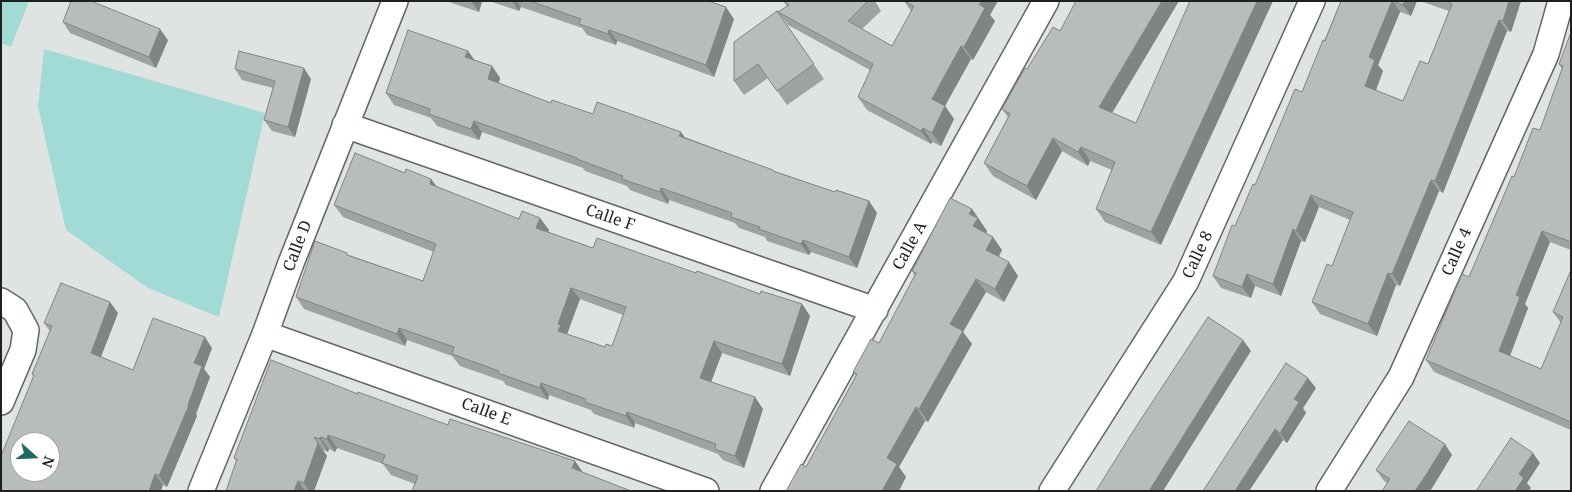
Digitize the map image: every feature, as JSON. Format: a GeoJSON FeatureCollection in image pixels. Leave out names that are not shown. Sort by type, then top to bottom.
{"type":"FeatureCollection","features":[{"type":"Feature","properties":{"kind":"street","name":"Calle D"},"geometry":{"type":"LineString","coordinates":[[201,491],[266,334],[291,263],[394,1]]}},
{"type":"Feature","properties":{"kind":"street","name":"Calle A"},"geometry":{"type":"LineString","coordinates":[[773,491],[1046,1]]}},
{"type":"Feature","properties":{"kind":"street","name":"Calle 8"},"geometry":{"type":"LineString","coordinates":[[1052,491],[1186,281],[1312,1]]}},
{"type":"Feature","properties":{"kind":"street","name":"Calle 4"},"geometry":{"type":"LineString","coordinates":[[1329,491],[1401,377],[1546,54],[1561,1]]}},
{"type":"Feature","properties":{"kind":"street","name":"Calle F"},"geometry":{"type":"LineString","coordinates":[[345,126],[875,310]]}},
{"type":"Feature","properties":{"kind":"street"},"geometry":{"type":"LineString","coordinates":[[1,301],[15,310],[26,330],[23,350],[1,402]]}},
{"type":"Feature","properties":{"kind":"street","name":"Calle E"},"geometry":{"type":"LineString","coordinates":[[266,334],[706,491]]}},
{"type":"Feature","properties":{"kind":"shaded area"},"geometry":{"type":"Polygon","coordinates":[[[1,1],[29,1],[11,47],[1,43],[1,1]]]}},
{"type":"Feature","properties":{"kind":"shaded area"},"geometry":{"type":"Polygon","coordinates":[[[44,49],[265,113],[219,317],[148,288],[66,230],[38,107],[44,49]]]}},
{"type":"Feature","properties":{"kind":"building"},"geometry":{"type":"Polygon","coordinates":[[[71,1],[91,1],[160,29],[149,57],[63,22],[71,1]]]}},
{"type":"Feature","properties":{"kind":"building"},"geometry":{"type":"Polygon","coordinates":[[[530,1],[708,1],[726,7],[706,65],[609,30],[608,34],[579,24],[581,19],[530,1]]]}},
{"type":"Feature","properties":{"kind":"building"},"geometry":{"type":"Polygon","coordinates":[[[785,1],[868,1],[848,21],[892,46],[914,6],[904,1],[981,1],[979,4],[985,8],[964,47],[961,46],[932,99],[945,106],[932,133],[923,128],[921,131],[858,97],[873,64],[778,12],[789,5],[785,1]]]}},
{"type":"Feature","properties":{"kind":"building"},"geometry":{"type":"Polygon","coordinates":[[[1076,1],[1162,1],[1099,107],[1136,123],[1190,1],[1257,1],[1151,232],[1096,209],[1115,162],[1081,147],[1078,152],[1053,138],[1027,186],[984,163],[1010,114],[1002,109],[1025,68],[1027,69],[1053,27],[1060,31],[1076,1]]]}},
{"type":"Feature","properties":{"kind":"building"},"geometry":{"type":"Polygon","coordinates":[[[1341,1],[1392,1],[1369,57],[1375,60],[1365,86],[1403,101],[1420,61],[1428,64],[1452,4],[1446,1],[1509,1],[1503,21],[1499,20],[1435,181],[1431,180],[1392,274],[1388,273],[1368,324],[1312,302],[1327,264],[1332,266],[1353,212],[1311,195],[1296,231],[1293,229],[1273,284],[1247,274],[1242,287],[1213,276],[1232,225],[1235,226],[1253,184],[1255,185],[1295,89],[1302,92],[1341,1]]]}},
{"type":"Feature","properties":{"kind":"building"},"geometry":{"type":"Polygon","coordinates":[[[1394,1],[1404,1],[1403,5],[1394,1]]]}},
{"type":"Feature","properties":{"kind":"building"},"geometry":{"type":"Polygon","coordinates":[[[777,11],[814,64],[777,91],[758,64],[734,81],[734,42],[777,11]]]}},
{"type":"Feature","properties":{"kind":"building"},"geometry":{"type":"Polygon","coordinates":[[[408,30],[468,51],[465,57],[492,66],[488,79],[551,103],[552,100],[593,114],[597,102],[681,132],[679,136],[773,171],[835,192],[836,190],[869,201],[849,257],[803,240],[801,244],[759,229],[760,227],[731,217],[732,213],[661,188],[660,192],[622,179],[623,176],[474,121],[471,129],[429,114],[430,109],[386,93],[408,30]]]}},
{"type":"Feature","properties":{"kind":"building"},"geometry":{"type":"Polygon","coordinates":[[[1571,32],[1571,242],[1542,231],[1516,295],[1520,297],[1499,351],[1541,369],[1563,317],[1553,312],[1571,270],[1571,422],[1426,360],[1462,274],[1469,277],[1512,176],[1514,177],[1533,128],[1540,130],[1563,66],[1559,64],[1571,32]]]}},
{"type":"Feature","properties":{"kind":"building"},"geometry":{"type":"Polygon","coordinates":[[[239,51],[304,68],[288,127],[264,120],[275,81],[235,69],[239,51]]]}},
{"type":"Feature","properties":{"kind":"building"},"geometry":{"type":"Polygon","coordinates":[[[355,153],[405,173],[406,169],[431,179],[430,184],[519,219],[522,211],[540,218],[536,228],[593,248],[597,238],[760,294],[761,291],[802,304],[782,364],[714,341],[700,378],[755,397],[735,456],[715,449],[716,444],[627,412],[626,416],[585,402],[586,399],[541,383],[540,388],[498,373],[499,371],[452,354],[454,347],[399,328],[397,334],[296,297],[315,241],[347,253],[347,255],[423,281],[436,244],[334,205],[355,153]],[[571,288],[558,324],[561,325],[558,331],[605,347],[606,344],[612,346],[626,307],[571,288]]]}},
{"type":"Feature","properties":{"kind":"building"},"geometry":{"type":"Polygon","coordinates":[[[950,198],[972,209],[969,214],[978,218],[973,226],[993,237],[986,250],[1009,262],[995,289],[976,279],[950,324],[963,331],[919,409],[916,407],[887,458],[897,464],[882,491],[786,491],[801,464],[806,467],[857,374],[853,372],[871,339],[879,343],[916,273],[912,271],[950,198]]]}},
{"type":"Feature","properties":{"kind":"building"},"geometry":{"type":"Polygon","coordinates":[[[61,283],[110,302],[91,353],[133,370],[153,318],[205,337],[194,363],[202,366],[189,405],[159,476],[155,474],[149,491],[1,491],[1,456],[10,434],[10,482],[60,482],[60,432],[11,432],[52,326],[44,323],[61,283]]]}},
{"type":"Feature","properties":{"kind":"building"},"geometry":{"type":"Polygon","coordinates":[[[1208,317],[1243,340],[1149,491],[1096,491],[1132,433],[1208,317]]]}},
{"type":"Feature","properties":{"kind":"building"},"geometry":{"type":"Polygon","coordinates":[[[271,360],[358,394],[358,392],[448,425],[450,419],[575,461],[572,468],[631,491],[412,491],[418,476],[382,463],[385,455],[328,435],[327,439],[314,437],[318,443],[304,483],[298,481],[294,491],[226,491],[237,459],[234,458],[271,360]]]}},
{"type":"Feature","properties":{"kind":"building"},"geometry":{"type":"Polygon","coordinates":[[[1286,363],[1308,378],[1294,399],[1299,402],[1280,433],[1275,429],[1235,491],[1203,491],[1286,363]]]}},
{"type":"Feature","properties":{"kind":"building"},"geometry":{"type":"Polygon","coordinates":[[[1409,421],[1445,444],[1415,491],[1382,491],[1390,479],[1376,470],[1409,421]]]}},
{"type":"Feature","properties":{"kind":"building"},"geometry":{"type":"Polygon","coordinates":[[[1511,438],[1533,453],[1519,474],[1524,478],[1515,491],[1476,491],[1511,438]]]}}]}
